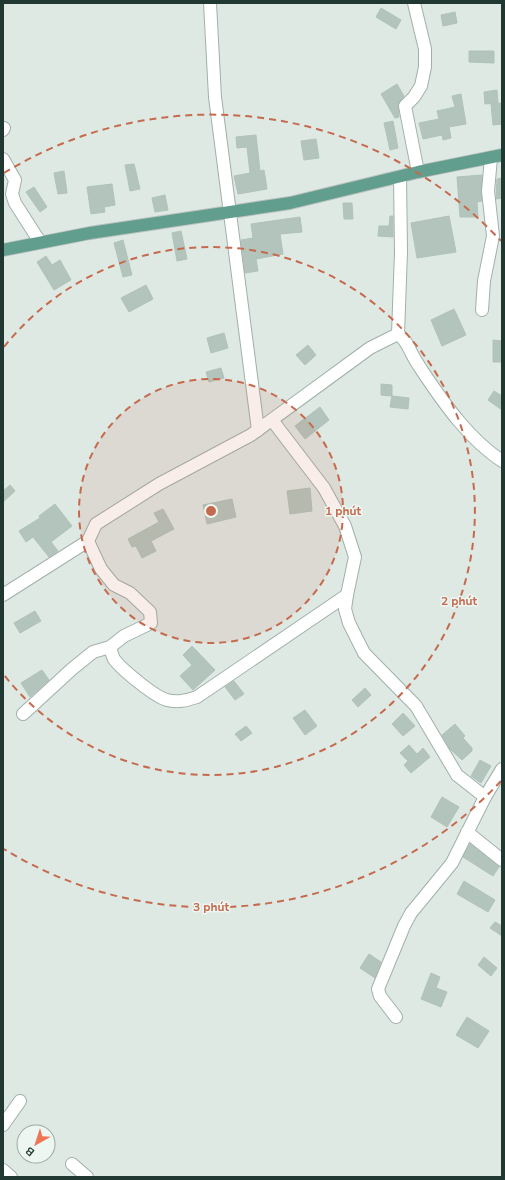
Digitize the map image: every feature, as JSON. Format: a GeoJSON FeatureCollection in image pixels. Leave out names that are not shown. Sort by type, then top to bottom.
{"type":"FeatureCollection","features":[{"type":"Feature","properties":{"kind":"main road"},"geometry":{"type":"LineString","coordinates":[[3,250],[40,242],[290,203],[418,172],[496,157]]}},
{"type":"Feature","properties":{"kind":"street"},"geometry":{"type":"LineString","coordinates":[[210,3],[215,97],[258,430]]}},
{"type":"Feature","properties":{"kind":"street"},"geometry":{"type":"LineString","coordinates":[[414,3],[425,49],[425,67],[421,86],[414,97],[405,106],[418,172]]}},
{"type":"Feature","properties":{"kind":"street"},"geometry":{"type":"LineString","coordinates":[[482,310],[484,281],[493,236],[488,191],[496,157]]}},
{"type":"Feature","properties":{"kind":"street"},"geometry":{"type":"LineString","coordinates":[[3,160],[15,180],[12,194],[15,203],[40,242]]}},
{"type":"Feature","properties":{"kind":"street"},"geometry":{"type":"LineString","coordinates":[[398,334],[401,252],[400,177]]}},
{"type":"Feature","properties":{"kind":"street"},"geometry":{"type":"LineString","coordinates":[[3,595],[88,542],[96,524],[159,484],[251,435],[370,348],[398,334]]}},
{"type":"Feature","properties":{"kind":"street"},"geometry":{"type":"LineString","coordinates":[[398,334],[404,338],[412,355],[439,396],[487,451],[502,461]]}},
{"type":"Feature","properties":{"kind":"street"},"geometry":{"type":"LineString","coordinates":[[272,420],[324,488],[345,526],[355,557],[346,595],[345,609],[349,623],[364,653],[416,706],[457,775],[485,797]]}},
{"type":"Feature","properties":{"kind":"street"},"geometry":{"type":"LineString","coordinates":[[23,714],[93,652],[110,647],[124,636],[151,623],[150,612],[130,593],[114,585],[101,569],[88,542]]}},
{"type":"Feature","properties":{"kind":"street"},"geometry":{"type":"LineString","coordinates":[[110,647],[116,662],[152,692],[166,700],[179,702],[197,697],[346,595]]}},
{"type":"Feature","properties":{"kind":"street"},"geometry":{"type":"LineString","coordinates":[[396,1017],[383,1000],[378,989],[404,926],[410,913],[452,863],[485,797],[502,769]]}},
{"type":"Feature","properties":{"kind":"street"},"geometry":{"type":"LineString","coordinates":[[467,832],[502,860]]}},
{"type":"Feature","properties":{"kind":"street"},"geometry":{"type":"LineString","coordinates":[[3,1125],[20,1101]]}},
{"type":"Feature","properties":{"kind":"street"},"geometry":{"type":"LineString","coordinates":[[72,1164],[87,1177]]}},
{"type":"Feature","properties":{"kind":"street"},"geometry":{"type":"LineString","coordinates":[[3,1170],[11,1177]]}},
{"type":"Feature","properties":{"kind":"building"},"geometry":{"type":"Polygon","coordinates":[[[381,8],[401,20],[396,29],[376,17],[381,8]]]}},
{"type":"Feature","properties":{"kind":"building"},"geometry":{"type":"Polygon","coordinates":[[[455,12],[457,23],[443,26],[441,15],[455,12]]]}},
{"type":"Feature","properties":{"kind":"building"},"geometry":{"type":"Polygon","coordinates":[[[469,51],[494,51],[494,63],[469,62],[469,51]]]}},
{"type":"Feature","properties":{"kind":"building"},"geometry":{"type":"Polygon","coordinates":[[[397,84],[404,96],[398,104],[399,117],[395,118],[381,94],[397,84]]]}},
{"type":"Feature","properties":{"kind":"building"},"geometry":{"type":"Polygon","coordinates":[[[497,90],[498,103],[485,104],[484,92],[497,90]]]}},
{"type":"Feature","properties":{"kind":"building"},"geometry":{"type":"Polygon","coordinates":[[[461,94],[466,124],[449,127],[451,138],[443,140],[442,135],[423,139],[419,123],[439,119],[437,111],[455,107],[452,96],[461,94]]]}},
{"type":"Feature","properties":{"kind":"building"},"geometry":{"type":"Polygon","coordinates":[[[502,103],[502,124],[493,125],[491,104],[502,103]]]}},
{"type":"Feature","properties":{"kind":"building"},"geometry":{"type":"Polygon","coordinates":[[[393,121],[398,148],[390,150],[384,123],[393,121]]]}},
{"type":"Feature","properties":{"kind":"building"},"geometry":{"type":"Polygon","coordinates":[[[256,135],[260,171],[264,170],[267,189],[238,194],[234,176],[250,173],[247,147],[237,148],[236,137],[256,135]]]}},
{"type":"Feature","properties":{"kind":"building"},"geometry":{"type":"Polygon","coordinates":[[[316,139],[319,158],[304,160],[301,141],[316,139]]]}},
{"type":"Feature","properties":{"kind":"building"},"geometry":{"type":"Polygon","coordinates":[[[134,164],[140,189],[130,191],[125,165],[134,164]]]}},
{"type":"Feature","properties":{"kind":"building"},"geometry":{"type":"Polygon","coordinates":[[[64,171],[67,193],[58,194],[54,173],[64,171]]]}},
{"type":"Feature","properties":{"kind":"building"},"geometry":{"type":"Polygon","coordinates":[[[482,175],[482,201],[477,202],[478,217],[460,217],[457,177],[482,175]]]}},
{"type":"Feature","properties":{"kind":"building"},"geometry":{"type":"Polygon","coordinates":[[[502,178],[502,198],[496,199],[497,179],[502,178]]]}},
{"type":"Feature","properties":{"kind":"building"},"geometry":{"type":"Polygon","coordinates":[[[112,184],[115,205],[104,207],[105,212],[91,214],[87,187],[112,184]]]}},
{"type":"Feature","properties":{"kind":"building"},"geometry":{"type":"Polygon","coordinates":[[[34,187],[47,207],[40,212],[26,192],[34,187]]]}},
{"type":"Feature","properties":{"kind":"building"},"geometry":{"type":"Polygon","coordinates":[[[165,195],[168,210],[155,212],[152,198],[165,195]]]}},
{"type":"Feature","properties":{"kind":"building"},"geometry":{"type":"Polygon","coordinates":[[[343,203],[352,203],[353,219],[344,219],[343,203]]]}},
{"type":"Feature","properties":{"kind":"building"},"geometry":{"type":"Polygon","coordinates":[[[390,216],[393,216],[393,237],[378,236],[379,226],[389,226],[390,216]]]}},
{"type":"Feature","properties":{"kind":"building"},"geometry":{"type":"Polygon","coordinates":[[[449,216],[456,252],[417,258],[411,223],[449,216]]]}},
{"type":"Feature","properties":{"kind":"building"},"geometry":{"type":"Polygon","coordinates":[[[300,217],[302,232],[280,234],[283,254],[256,259],[258,271],[245,273],[241,240],[253,238],[251,224],[300,217]]]}},
{"type":"Feature","properties":{"kind":"building"},"geometry":{"type":"Polygon","coordinates":[[[181,231],[187,259],[177,261],[172,233],[181,231]]]}},
{"type":"Feature","properties":{"kind":"building"},"geometry":{"type":"Polygon","coordinates":[[[123,240],[132,275],[123,277],[114,243],[123,240]]]}},
{"type":"Feature","properties":{"kind":"building"},"geometry":{"type":"Polygon","coordinates":[[[46,256],[52,265],[60,260],[71,280],[54,290],[37,262],[46,256]]]}},
{"type":"Feature","properties":{"kind":"building"},"geometry":{"type":"Polygon","coordinates":[[[146,285],[153,299],[129,312],[121,298],[146,285]]]}},
{"type":"Feature","properties":{"kind":"building"},"geometry":{"type":"Polygon","coordinates":[[[454,309],[466,335],[442,346],[431,320],[454,309]]]}},
{"type":"Feature","properties":{"kind":"building"},"geometry":{"type":"Polygon","coordinates":[[[224,333],[228,348],[211,353],[207,338],[224,333]]]}},
{"type":"Feature","properties":{"kind":"building"},"geometry":{"type":"Polygon","coordinates":[[[493,340],[502,341],[502,362],[493,362],[493,340]]]}},
{"type":"Feature","properties":{"kind":"building"},"geometry":{"type":"Polygon","coordinates":[[[308,345],[316,355],[305,365],[296,355],[308,345]]]}},
{"type":"Feature","properties":{"kind":"building"},"geometry":{"type":"Polygon","coordinates":[[[221,368],[224,378],[209,382],[206,372],[221,368]]]}},
{"type":"Feature","properties":{"kind":"building"},"geometry":{"type":"Polygon","coordinates":[[[381,384],[392,385],[392,396],[381,395],[381,384]]]}},
{"type":"Feature","properties":{"kind":"building"},"geometry":{"type":"Polygon","coordinates":[[[494,391],[502,396],[502,410],[488,400],[494,391]]]}},
{"type":"Feature","properties":{"kind":"building"},"geometry":{"type":"Polygon","coordinates":[[[392,396],[409,398],[408,409],[390,407],[392,396]]]}},
{"type":"Feature","properties":{"kind":"building"},"geometry":{"type":"Polygon","coordinates":[[[320,407],[329,420],[305,439],[295,426],[320,407]]]}},
{"type":"Feature","properties":{"kind":"building"},"geometry":{"type":"Polygon","coordinates":[[[10,485],[15,491],[3,502],[3,491],[10,485]]]}},
{"type":"Feature","properties":{"kind":"building"},"geometry":{"type":"Polygon","coordinates":[[[310,488],[312,511],[290,514],[287,491],[310,488]]]}},
{"type":"Feature","properties":{"kind":"building"},"geometry":{"type":"Polygon","coordinates":[[[232,499],[236,517],[207,524],[203,505],[232,499]]]}},
{"type":"Feature","properties":{"kind":"building"},"geometry":{"type":"Polygon","coordinates":[[[55,504],[72,526],[51,542],[58,551],[49,557],[33,537],[26,542],[19,531],[40,518],[39,516],[55,504]]]}},
{"type":"Feature","properties":{"kind":"building"},"geometry":{"type":"Polygon","coordinates":[[[163,509],[174,529],[151,541],[156,551],[142,558],[136,546],[132,547],[128,539],[159,522],[154,513],[163,509]]]}},
{"type":"Feature","properties":{"kind":"building"},"geometry":{"type":"Polygon","coordinates":[[[35,611],[41,621],[20,633],[14,623],[35,611]]]}},
{"type":"Feature","properties":{"kind":"building"},"geometry":{"type":"Polygon","coordinates":[[[192,646],[215,670],[193,690],[180,676],[192,665],[183,655],[192,646]]]}},
{"type":"Feature","properties":{"kind":"building"},"geometry":{"type":"Polygon","coordinates":[[[42,670],[49,680],[30,697],[21,683],[42,670]]]}},
{"type":"Feature","properties":{"kind":"building"},"geometry":{"type":"Polygon","coordinates":[[[234,681],[244,694],[235,700],[225,687],[234,681]]]}},
{"type":"Feature","properties":{"kind":"building"},"geometry":{"type":"Polygon","coordinates":[[[365,688],[371,695],[358,707],[352,700],[365,688]]]}},
{"type":"Feature","properties":{"kind":"building"},"geometry":{"type":"Polygon","coordinates":[[[305,710],[317,726],[305,735],[293,718],[305,710]]]}},
{"type":"Feature","properties":{"kind":"building"},"geometry":{"type":"Polygon","coordinates":[[[403,713],[415,726],[403,736],[392,724],[403,713]]]}},
{"type":"Feature","properties":{"kind":"building"},"geometry":{"type":"Polygon","coordinates":[[[455,724],[465,736],[463,738],[472,748],[472,751],[462,760],[450,749],[442,735],[455,724]]]}},
{"type":"Feature","properties":{"kind":"building"},"geometry":{"type":"Polygon","coordinates":[[[246,726],[252,733],[241,741],[235,734],[246,726]]]}},
{"type":"Feature","properties":{"kind":"building"},"geometry":{"type":"Polygon","coordinates":[[[409,745],[417,754],[423,748],[430,757],[411,773],[404,765],[408,761],[400,753],[409,745]]]}},
{"type":"Feature","properties":{"kind":"building"},"geometry":{"type":"Polygon","coordinates":[[[480,760],[491,766],[481,783],[471,776],[480,760]]]}},
{"type":"Feature","properties":{"kind":"building"},"geometry":{"type":"Polygon","coordinates":[[[442,797],[459,807],[447,827],[431,817],[442,797]]]}},
{"type":"Feature","properties":{"kind":"building"},"geometry":{"type":"Polygon","coordinates":[[[470,844],[499,867],[493,876],[463,857],[470,844]]]}},
{"type":"Feature","properties":{"kind":"building"},"geometry":{"type":"Polygon","coordinates":[[[464,881],[495,900],[488,912],[457,894],[464,881]]]}},
{"type":"Feature","properties":{"kind":"building"},"geometry":{"type":"Polygon","coordinates":[[[495,922],[502,926],[502,936],[490,928],[495,922]]]}},
{"type":"Feature","properties":{"kind":"building"},"geometry":{"type":"Polygon","coordinates":[[[369,954],[381,962],[375,978],[360,968],[369,954]]]}},
{"type":"Feature","properties":{"kind":"building"},"geometry":{"type":"Polygon","coordinates":[[[484,957],[497,968],[491,976],[478,965],[484,957]]]}},
{"type":"Feature","properties":{"kind":"building"},"geometry":{"type":"Polygon","coordinates":[[[431,973],[440,977],[436,988],[447,992],[441,1007],[421,999],[431,973]]]}},
{"type":"Feature","properties":{"kind":"building"},"geometry":{"type":"Polygon","coordinates":[[[467,1017],[489,1031],[478,1048],[456,1035],[467,1017]]]}}]}
